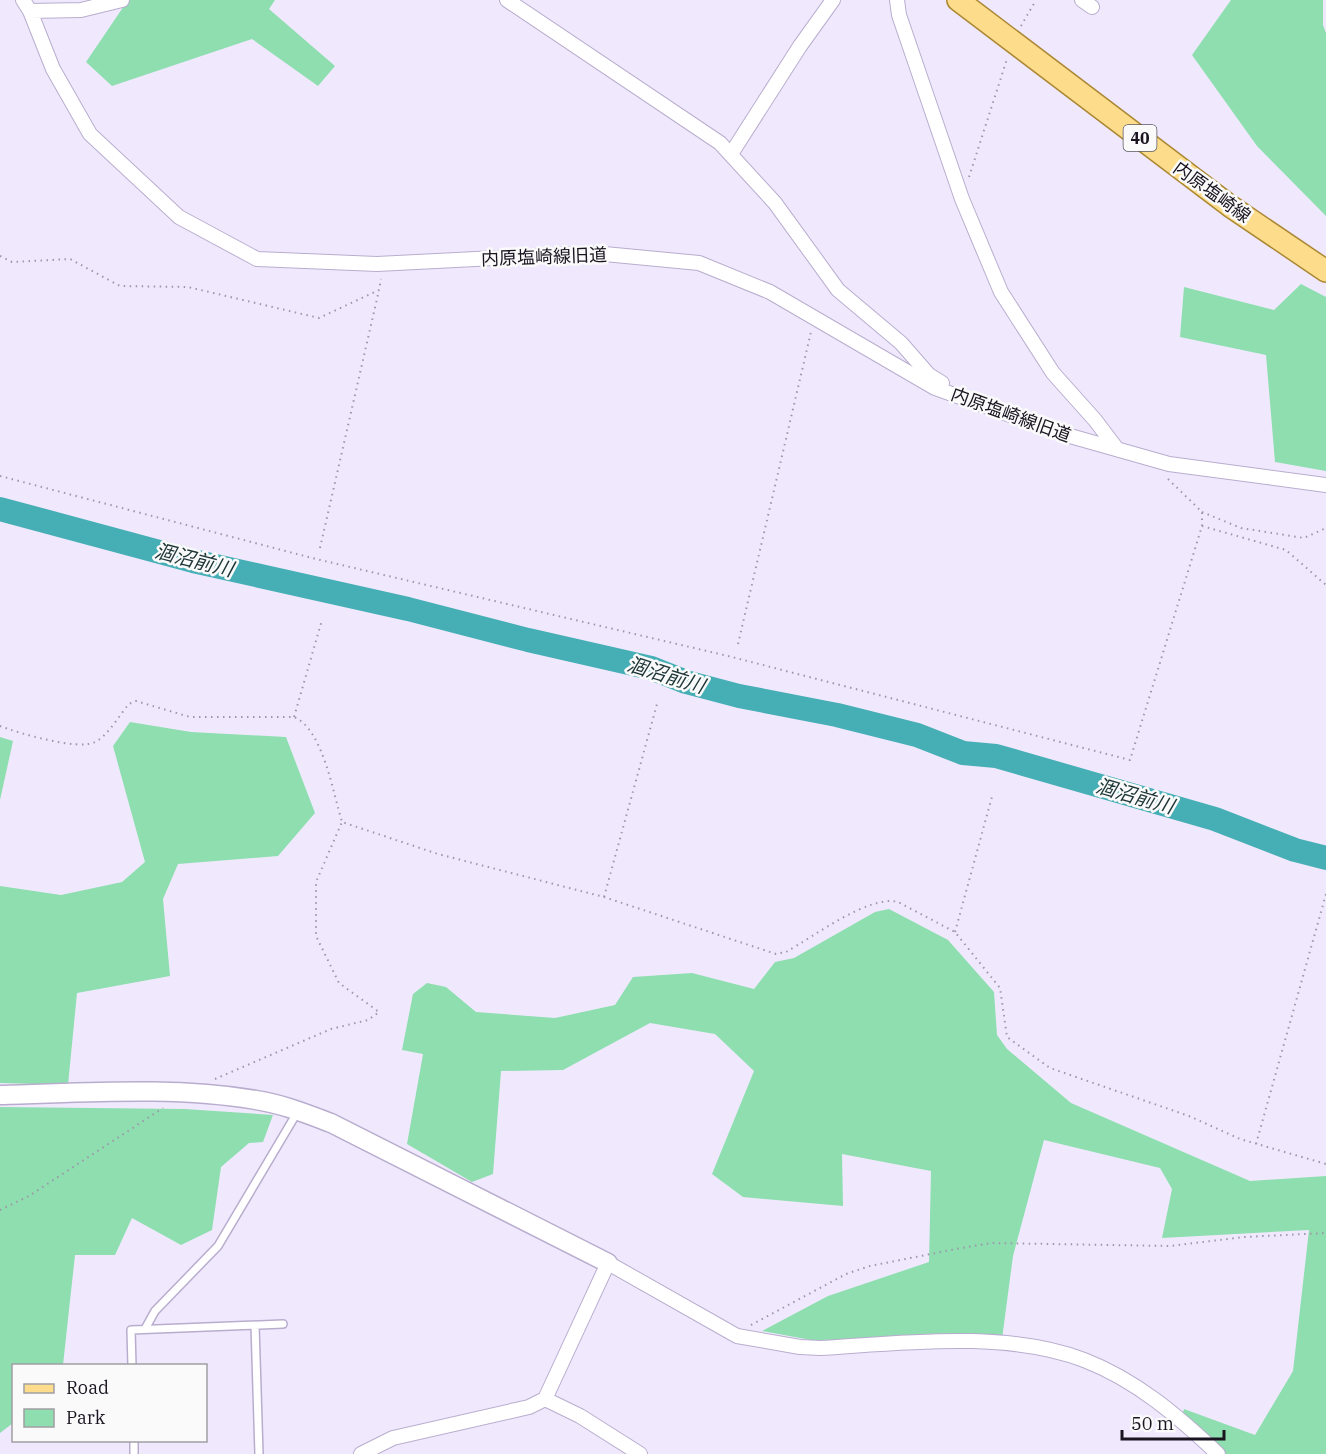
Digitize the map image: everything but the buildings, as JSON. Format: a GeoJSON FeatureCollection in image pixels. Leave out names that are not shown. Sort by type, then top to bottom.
{"type":"FeatureCollection","features":[{"type":"Feature","properties":{"kind":"main road","name":"内原塩崎線"},"geometry":{"type":"LineString","coordinates":[[958,0],[1230,206],[1326,271]]}},
{"type":"Feature","properties":{"kind":"street"},"geometry":{"type":"LineString","coordinates":[[27,5],[81,10],[122,0]]}},
{"type":"Feature","properties":{"kind":"street"},"geometry":{"type":"LineString","coordinates":[[507,0],[692,124],[731,154],[775,203],[838,290],[901,343],[929,375],[960,397]]}},
{"type":"Feature","properties":{"kind":"street"},"geometry":{"type":"LineString","coordinates":[[731,154],[806,36],[833,0]]}},
{"type":"Feature","properties":{"kind":"street"},"geometry":{"type":"LineString","coordinates":[[897,0],[899,15],[962,199],[1000,292],[1053,373],[1095,420],[1117,449]]}},
{"type":"Feature","properties":{"kind":"street","name":"内原塩崎線旧道"},"geometry":{"type":"LineString","coordinates":[[27,5],[53,69],[90,134],[179,218],[257,259],[384,264],[594,253],[699,263],[770,292],[935,388],[1063,434],[1169,464],[1326,485]]}},
{"type":"Feature","properties":{"kind":"street"},"geometry":{"type":"LineString","coordinates":[[0,1095],[187,1091],[258,1100],[298,1111],[331,1123],[608,1263],[737,1336],[800,1347],[956,1342],[1021,1346],[1082,1359],[1127,1380],[1159,1402],[1218,1454]]}},
{"type":"Feature","properties":{"kind":"street"},"geometry":{"type":"LineString","coordinates":[[361,1454],[393,1438],[529,1407],[545,1399],[608,1263]]}},
{"type":"Feature","properties":{"kind":"street"},"geometry":{"type":"LineString","coordinates":[[545,1399],[580,1416],[640,1454]]}},
{"type":"Feature","properties":{"kind":"lane"},"geometry":{"type":"LineString","coordinates":[[145,1329],[155,1311],[218,1246],[298,1111]]}},
{"type":"Feature","properties":{"kind":"lane"},"geometry":{"type":"LineString","coordinates":[[132,1364],[131,1330],[283,1324]]}},
{"type":"Feature","properties":{"kind":"lane"},"geometry":{"type":"LineString","coordinates":[[255,1325],[259,1454]]}},
{"type":"Feature","properties":{"kind":"path"},"geometry":{"type":"LineString","coordinates":[[962,199],[1013,42],[1036,0]]}},
{"type":"Feature","properties":{"kind":"path"},"geometry":{"type":"LineString","coordinates":[[0,256],[12,262],[70,259],[120,286],[188,287],[320,318],[379,290]]}},
{"type":"Feature","properties":{"kind":"path"},"geometry":{"type":"LineString","coordinates":[[320,548],[384,264]]}},
{"type":"Feature","properties":{"kind":"path"},"geometry":{"type":"LineString","coordinates":[[738,644],[815,318]]}},
{"type":"Feature","properties":{"kind":"path"},"geometry":{"type":"LineString","coordinates":[[1146,457],[1202,512],[1241,528],[1304,538],[1326,528]]}},
{"type":"Feature","properties":{"kind":"path"},"geometry":{"type":"LineString","coordinates":[[0,476],[316,559],[728,656],[1130,760],[1202,526],[1202,512]]}},
{"type":"Feature","properties":{"kind":"path"},"geometry":{"type":"LineString","coordinates":[[1202,526],[1286,550],[1326,585]]}},
{"type":"Feature","properties":{"kind":"path"},"geometry":{"type":"LineString","coordinates":[[294,717],[322,620]]}},
{"type":"Feature","properties":{"kind":"path"},"geometry":{"type":"LineString","coordinates":[[0,726],[20,734],[48,740],[93,744],[101,739],[129,704],[136,701],[190,717],[294,717],[307,724],[316,738],[342,822],[316,882],[316,936],[339,983],[379,1012],[368,1020],[331,1029],[187,1091],[29,1196],[0,1210]]}},
{"type":"Feature","properties":{"kind":"path"},"geometry":{"type":"LineString","coordinates":[[604,897],[657,704]]}},
{"type":"Feature","properties":{"kind":"path"},"geometry":{"type":"LineString","coordinates":[[955,932],[993,793]]}},
{"type":"Feature","properties":{"kind":"path"},"geometry":{"type":"LineString","coordinates":[[342,822],[438,854],[604,897],[776,954],[786,952],[868,905],[888,899],[955,932],[1000,988],[1007,1037],[1050,1068],[1190,1116],[1256,1144],[1326,1164]]}},
{"type":"Feature","properties":{"kind":"path"},"geometry":{"type":"LineString","coordinates":[[1256,1144],[1326,894]]}},
{"type":"Feature","properties":{"kind":"path"},"geometry":{"type":"LineString","coordinates":[[737,1336],[756,1322],[846,1274],[951,1249],[991,1244],[1170,1246],[1244,1237],[1326,1233]]}},
{"type":"Feature","properties":{"kind":"green space"},"geometry":{"type":"Polygon","coordinates":[[[128,0],[275,0],[269,9],[335,66],[318,86],[252,39],[112,86],[86,62],[128,0]]]}},
{"type":"Feature","properties":{"kind":"green space"},"geometry":{"type":"Polygon","coordinates":[[[1231,0],[1323,0],[1323,25],[1326,33],[1326,216],[1257,146],[1192,55],[1231,0]]]}},
{"type":"Feature","properties":{"kind":"green space"},"geometry":{"type":"Polygon","coordinates":[[[1301,284],[1326,297],[1326,471],[1275,462],[1266,355],[1180,337],[1184,287],[1274,310],[1301,284]]]}},
{"type":"Feature","properties":{"kind":"green space"},"geometry":{"type":"Polygon","coordinates":[[[130,722],[191,732],[286,737],[315,813],[278,856],[178,864],[163,899],[170,976],[77,993],[68,1085],[0,1083],[0,886],[61,895],[122,882],[145,862],[113,746],[130,722]]]}},
{"type":"Feature","properties":{"kind":"green space"},"geometry":{"type":"Polygon","coordinates":[[[0,737],[13,741],[0,800],[0,737]]]}},
{"type":"Feature","properties":{"kind":"green space"},"geometry":{"type":"Polygon","coordinates":[[[889,909],[948,940],[994,992],[997,1035],[1007,1049],[1071,1103],[1250,1181],[1326,1176],[1326,1454],[1226,1454],[1182,1415],[1184,1409],[1255,1435],[1293,1371],[1309,1230],[1162,1238],[1172,1189],[1160,1168],[1044,1140],[1013,1256],[1002,1339],[811,1340],[762,1331],[828,1296],[929,1262],[931,1171],[842,1154],[843,1206],[743,1197],[712,1174],[754,1071],[715,1034],[650,1023],[563,1070],[501,1071],[493,1174],[472,1182],[407,1144],[423,1054],[402,1050],[413,994],[427,983],[446,987],[476,1012],[555,1018],[615,1005],[633,977],[692,973],[754,989],[775,962],[794,958],[875,912],[889,909]]]}},
{"type":"Feature","properties":{"kind":"green space"},"geometry":{"type":"Polygon","coordinates":[[[0,1107],[185,1109],[273,1115],[263,1142],[249,1143],[221,1167],[212,1230],[181,1245],[132,1218],[115,1255],[75,1255],[63,1364],[12,1364],[12,1424],[0,1433],[0,1107]]]}},
{"type":"Feature","properties":{"kind":"waterway","name":"涸沼前川"},"geometry":{"type":"LineString","coordinates":[[0,509],[193,561],[408,609],[528,640],[651,668],[686,682],[739,696],[837,715],[917,735],[963,753],[996,756],[1215,819],[1295,850],[1326,858]]}}]}
